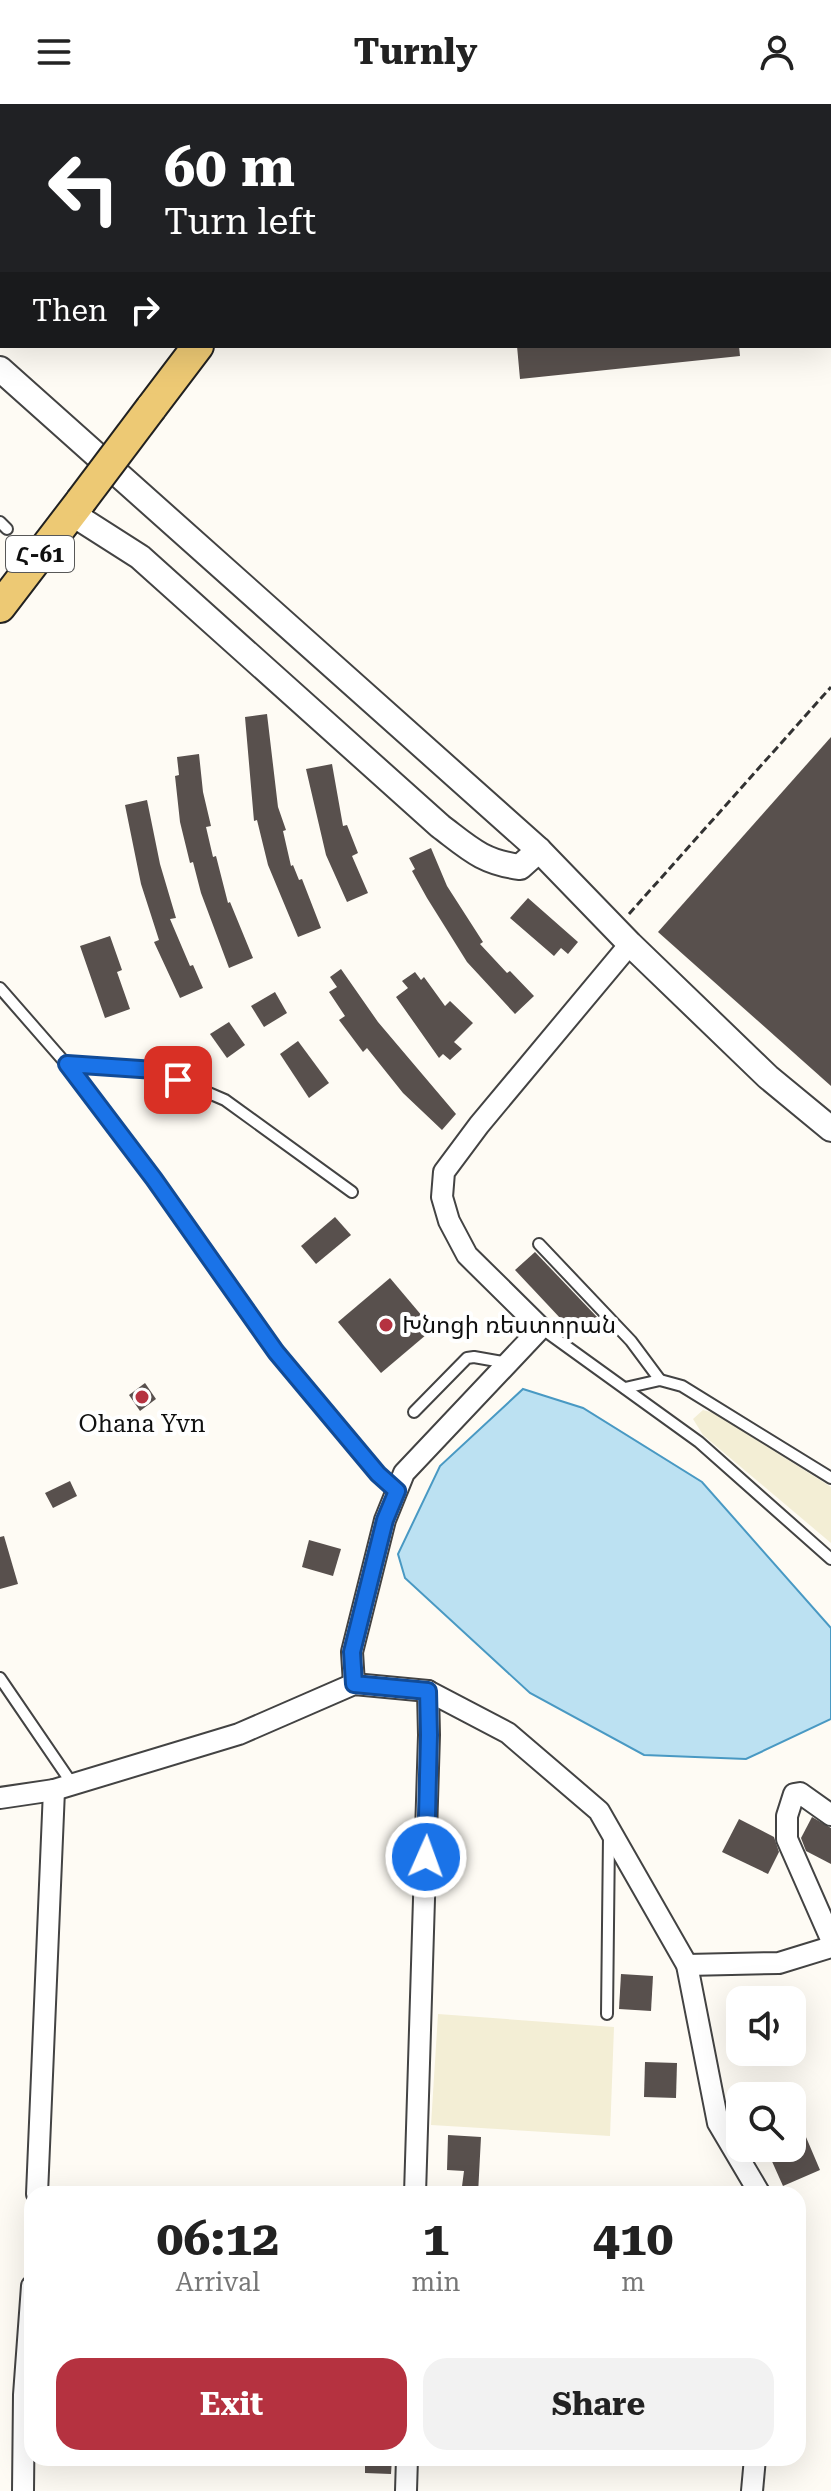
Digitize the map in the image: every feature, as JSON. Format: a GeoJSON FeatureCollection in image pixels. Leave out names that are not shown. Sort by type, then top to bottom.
{"type":"FeatureCollection","features":[{"type":"Feature","properties":{"kind":"main road","name":"Հ-61"},"geometry":{"type":"LineString","coordinates":[[0,607],[196,348]]}},
{"type":"Feature","properties":{"kind":"street"},"geometry":{"type":"LineString","coordinates":[[0,369],[539,850],[768,1077],[831,1129]]}},
{"type":"Feature","properties":{"kind":"street"},"geometry":{"type":"LineString","coordinates":[[76,507],[140,557],[440,826],[482,858],[499,865],[520,867],[539,850]]}},
{"type":"Feature","properties":{"kind":"street"},"geometry":{"type":"LineString","coordinates":[[354,1684],[352,1652],[385,1520],[404,1473],[541,1328],[467,1255],[449,1221],[442,1197],[444,1172],[623,936]]}},
{"type":"Feature","properties":{"kind":"street"},"geometry":{"type":"LineString","coordinates":[[0,1798],[64,1788],[239,1734],[354,1684],[428,1691],[508,1733],[599,1811],[687,1965],[718,2123],[755,2186]]}},
{"type":"Feature","properties":{"kind":"street"},"geometry":{"type":"LineString","coordinates":[[415,2186],[428,1691]]}},
{"type":"Feature","properties":{"kind":"street"},"geometry":{"type":"LineString","coordinates":[[38,2186],[64,1788]]}},
{"type":"Feature","properties":{"kind":"street"},"geometry":{"type":"LineString","coordinates":[[831,1815],[800,1793],[794,1794],[787,1816],[787,1839],[831,1939]]}},
{"type":"Feature","properties":{"kind":"street"},"geometry":{"type":"LineString","coordinates":[[687,1965],[779,1963],[831,1947]]}},
{"type":"Feature","properties":{"kind":"street"},"geometry":{"type":"LineString","coordinates":[[23,2491],[24,2395]]}},
{"type":"Feature","properties":{"kind":"street"},"geometry":{"type":"LineString","coordinates":[[406,2491],[407,2466]]}},
{"type":"Feature","properties":{"kind":"street"},"geometry":{"type":"LineString","coordinates":[[752,2491],[754,2466]]}},
{"type":"Feature","properties":{"kind":"lane"},"geometry":{"type":"LineString","coordinates":[[0,988],[67,1064],[163,1191],[276,1352],[378,1474],[397,1491]]}},
{"type":"Feature","properties":{"kind":"lane"},"geometry":{"type":"LineString","coordinates":[[67,1064],[155,1070],[225,1100],[352,1192]]}},
{"type":"Feature","properties":{"kind":"lane"},"geometry":{"type":"LineString","coordinates":[[539,1244],[631,1341],[660,1380]]}},
{"type":"Feature","properties":{"kind":"lane"},"geometry":{"type":"LineString","coordinates":[[541,1328],[699,1442],[831,1559]]}},
{"type":"Feature","properties":{"kind":"lane"},"geometry":{"type":"LineString","coordinates":[[414,1412],[467,1358],[508,1363]]}},
{"type":"Feature","properties":{"kind":"lane"},"geometry":{"type":"LineString","coordinates":[[625,1388],[660,1380],[682,1386],[831,1478]]}},
{"type":"Feature","properties":{"kind":"lane"},"geometry":{"type":"LineString","coordinates":[[0,1678],[64,1788]]}},
{"type":"Feature","properties":{"kind":"lane"},"geometry":{"type":"LineString","coordinates":[[607,2014],[610,1829]]}},
{"type":"Feature","properties":{"kind":"path"},"geometry":{"type":"LineString","coordinates":[[623,936],[831,687]]}},
{"type":"Feature","properties":{"kind":"shaded area"},"geometry":{"type":"Polygon","coordinates":[[[703,1410],[714,1413],[831,1487],[831,1543],[703,1435],[693,1419],[703,1410]]]}},
{"type":"Feature","properties":{"kind":"shaded area"},"geometry":{"type":"Polygon","coordinates":[[[438,2014],[614,2027],[610,2136],[431,2125],[438,2014]]]}},
{"type":"Feature","properties":{"kind":"water"},"geometry":{"type":"Polygon","coordinates":[[[523,1389],[583,1408],[702,1482],[831,1628],[831,1719],[746,1759],[644,1755],[530,1693],[405,1578],[398,1554],[440,1466],[523,1389]]]}},
{"type":"Feature","properties":{"kind":"building"},"geometry":{"type":"Polygon","coordinates":[[[517,348],[739,348],[740,356],[520,379],[517,348]]]}},
{"type":"Feature","properties":{"kind":"building"},"geometry":{"type":"Polygon","coordinates":[[[267,714],[278,807],[286,830],[283,831],[291,866],[299,880],[302,879],[321,928],[298,937],[268,865],[257,820],[254,821],[245,717],[267,714]]]}},
{"type":"Feature","properties":{"kind":"building"},"geometry":{"type":"Polygon","coordinates":[[[831,737],[831,1086],[658,932],[831,737]]]}},
{"type":"Feature","properties":{"kind":"building"},"geometry":{"type":"Polygon","coordinates":[[[199,754],[211,826],[206,827],[213,857],[216,856],[228,903],[253,958],[229,968],[193,862],[190,863],[180,822],[175,776],[179,775],[177,757],[199,754]]]}},
{"type":"Feature","properties":{"kind":"building"},"geometry":{"type":"Polygon","coordinates":[[[332,764],[343,826],[347,825],[358,853],[352,856],[368,893],[347,902],[326,855],[306,769],[332,764]]]}},
{"type":"Feature","properties":{"kind":"building"},"geometry":{"type":"Polygon","coordinates":[[[147,800],[160,864],[176,918],[170,919],[203,988],[180,998],[154,942],[159,940],[141,884],[125,805],[147,800]]]}},
{"type":"Feature","properties":{"kind":"building"},"geometry":{"type":"Polygon","coordinates":[[[431,848],[447,886],[483,942],[480,944],[534,996],[515,1014],[467,962],[412,871],[415,869],[409,858],[431,848]]]}},
{"type":"Feature","properties":{"kind":"building"},"geometry":{"type":"Polygon","coordinates":[[[528,898],[578,942],[568,954],[561,948],[554,956],[510,918],[528,898]]]}},
{"type":"Feature","properties":{"kind":"building"},"geometry":{"type":"Polygon","coordinates":[[[110,936],[122,970],[117,972],[130,1009],[105,1018],[80,946],[110,936]]]}},
{"type":"Feature","properties":{"kind":"building"},"geometry":{"type":"Polygon","coordinates":[[[341,969],[378,1022],[456,1114],[442,1130],[403,1093],[367,1048],[363,1052],[339,1020],[345,1016],[329,992],[337,987],[330,977],[341,969]]]}},
{"type":"Feature","properties":{"kind":"building"},"geometry":{"type":"Polygon","coordinates":[[[415,972],[421,980],[424,977],[445,1006],[450,1001],[473,1023],[454,1042],[462,1049],[450,1060],[443,1054],[439,1058],[396,997],[408,988],[402,981],[415,972]]]}},
{"type":"Feature","properties":{"kind":"building"},"geometry":{"type":"Polygon","coordinates":[[[275,992],[287,1013],[264,1027],[251,1006],[275,992]]]}},
{"type":"Feature","properties":{"kind":"building"},"geometry":{"type":"Polygon","coordinates":[[[229,1022],[245,1045],[227,1058],[210,1034],[229,1022]]]}},
{"type":"Feature","properties":{"kind":"building"},"geometry":{"type":"Polygon","coordinates":[[[298,1041],[329,1083],[309,1098],[280,1054],[298,1041]]]}},
{"type":"Feature","properties":{"kind":"building"},"geometry":{"type":"Polygon","coordinates":[[[335,1217],[351,1235],[316,1264],[301,1246],[335,1217]]]}},
{"type":"Feature","properties":{"kind":"building"},"geometry":{"type":"Polygon","coordinates":[[[535,1252],[597,1317],[577,1336],[515,1270],[535,1252]]]}},
{"type":"Feature","properties":{"kind":"building","name":"Խնոցի ռեստորան"},"geometry":{"type":"Polygon","coordinates":[[[390,1278],[433,1329],[381,1373],[338,1322],[390,1278]]]}},
{"type":"Feature","properties":{"kind":"building","name":"Ohana Yvn"},"geometry":{"type":"Polygon","coordinates":[[[145,1383],[156,1399],[140,1411],[129,1395],[145,1383]]]}},
{"type":"Feature","properties":{"kind":"building"},"geometry":{"type":"Polygon","coordinates":[[[70,1481],[77,1496],[53,1508],[45,1493],[70,1481]]]}},
{"type":"Feature","properties":{"kind":"building"},"geometry":{"type":"Polygon","coordinates":[[[4,1536],[18,1584],[0,1589],[0,1537],[4,1536]]]}},
{"type":"Feature","properties":{"kind":"building"},"geometry":{"type":"Polygon","coordinates":[[[309,1540],[341,1549],[333,1576],[302,1567],[309,1540]]]}},
{"type":"Feature","properties":{"kind":"building"},"geometry":{"type":"Polygon","coordinates":[[[812,1817],[831,1828],[831,1864],[806,1851],[801,1838],[812,1817]]]}},
{"type":"Feature","properties":{"kind":"building"},"geometry":{"type":"Polygon","coordinates":[[[739,1819],[774,1837],[779,1852],[768,1874],[722,1852],[739,1819]]]}},
{"type":"Feature","properties":{"kind":"building"},"geometry":{"type":"Polygon","coordinates":[[[621,1974],[653,1976],[651,2011],[619,2009],[621,1974]]]}},
{"type":"Feature","properties":{"kind":"building"},"geometry":{"type":"Polygon","coordinates":[[[645,2062],[677,2063],[676,2098],[644,2097],[645,2062]]]}},
{"type":"Feature","properties":{"kind":"building"},"geometry":{"type":"Polygon","coordinates":[[[448,2135],[481,2137],[478,2186],[462,2186],[464,2171],[447,2170],[448,2135]]]}},
{"type":"Feature","properties":{"kind":"building"},"geometry":{"type":"Polygon","coordinates":[[[806,2137],[820,2170],[783,2186],[772,2162],[806,2162],[806,2137]]]}},
{"type":"Feature","properties":{"kind":"building"},"geometry":{"type":"Polygon","coordinates":[[[365,2466],[392,2466],[391,2474],[365,2473],[365,2466]]]}},
{"type":"Feature","properties":{"kind":"place","name":"Խնոցի ռեստորան"},"geometry":{"type":"Point","coordinates":[386,1325]}},
{"type":"Feature","properties":{"kind":"place","name":"Ohana Yvn"},"geometry":{"type":"Point","coordinates":[142,1397]}},
{"type":"Feature","properties":{"kind":"route"},"geometry":{"type":"LineString","coordinates":[[178,1080],[155,1070],[67,1064],[154,1179],[276,1352],[378,1474],[397,1491],[385,1520],[352,1652],[354,1684],[428,1691],[426,1857]]}}]}
